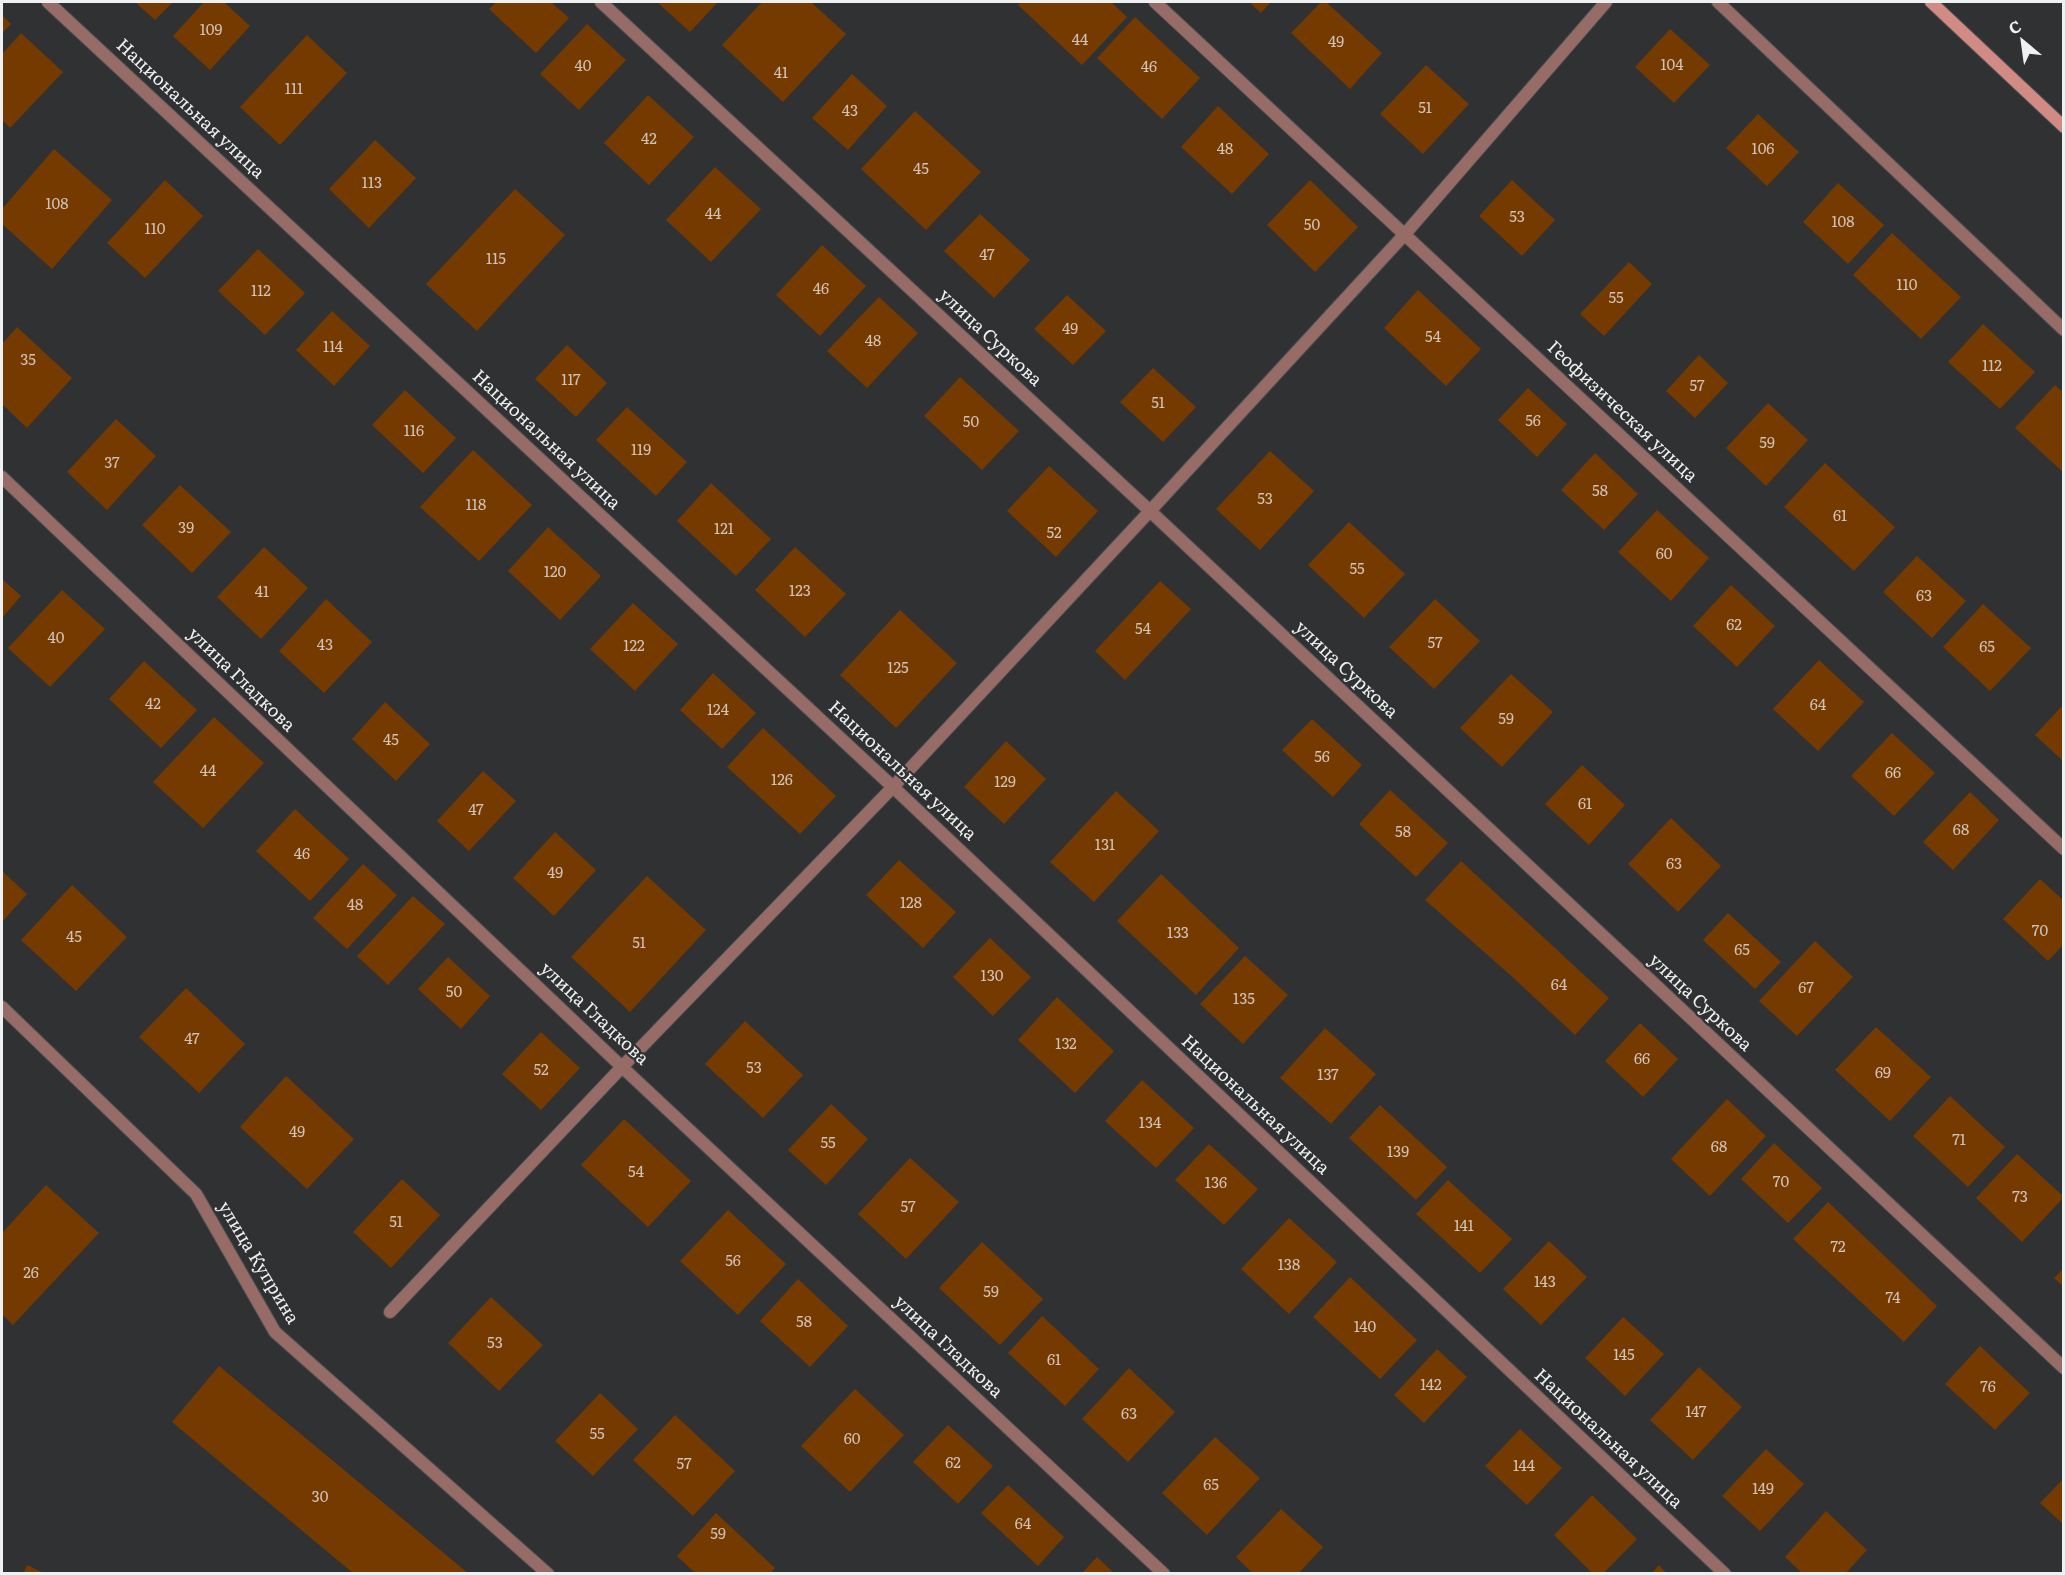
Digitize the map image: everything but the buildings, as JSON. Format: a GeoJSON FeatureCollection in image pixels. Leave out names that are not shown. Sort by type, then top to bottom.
{"type":"FeatureCollection","features":[{"type":"Feature","properties":{"kind":"main road"},"geometry":{"type":"LineString","coordinates":[[1931,2],[2064,127]]}},
{"type":"Feature","properties":{"kind":"street","name":"Национальная улица"},"geometry":{"type":"LineString","coordinates":[[48,2],[893,787],[1725,1574]]}},
{"type":"Feature","properties":{"kind":"street","name":"улица Суркова"},"geometry":{"type":"LineString","coordinates":[[600,2],[1150,511],[2064,1368]]}},
{"type":"Feature","properties":{"kind":"street","name":"Геофизическая улица"},"geometry":{"type":"LineString","coordinates":[[1155,2],[2064,849]]}},
{"type":"Feature","properties":{"kind":"street"},"geometry":{"type":"LineString","coordinates":[[390,1312],[622,1067],[893,787],[1150,511],[1405,234],[1606,2]]}},
{"type":"Feature","properties":{"kind":"street"},"geometry":{"type":"LineString","coordinates":[[1718,2],[2064,330]]}},
{"type":"Feature","properties":{"kind":"street","name":"улица Гладкова"},"geometry":{"type":"LineString","coordinates":[[2,477],[622,1067],[1164,1574]]}},
{"type":"Feature","properties":{"kind":"street","name":"улица Куприна"},"geometry":{"type":"LineString","coordinates":[[2,1007],[196,1194],[275,1332],[548,1574]]}}]}
